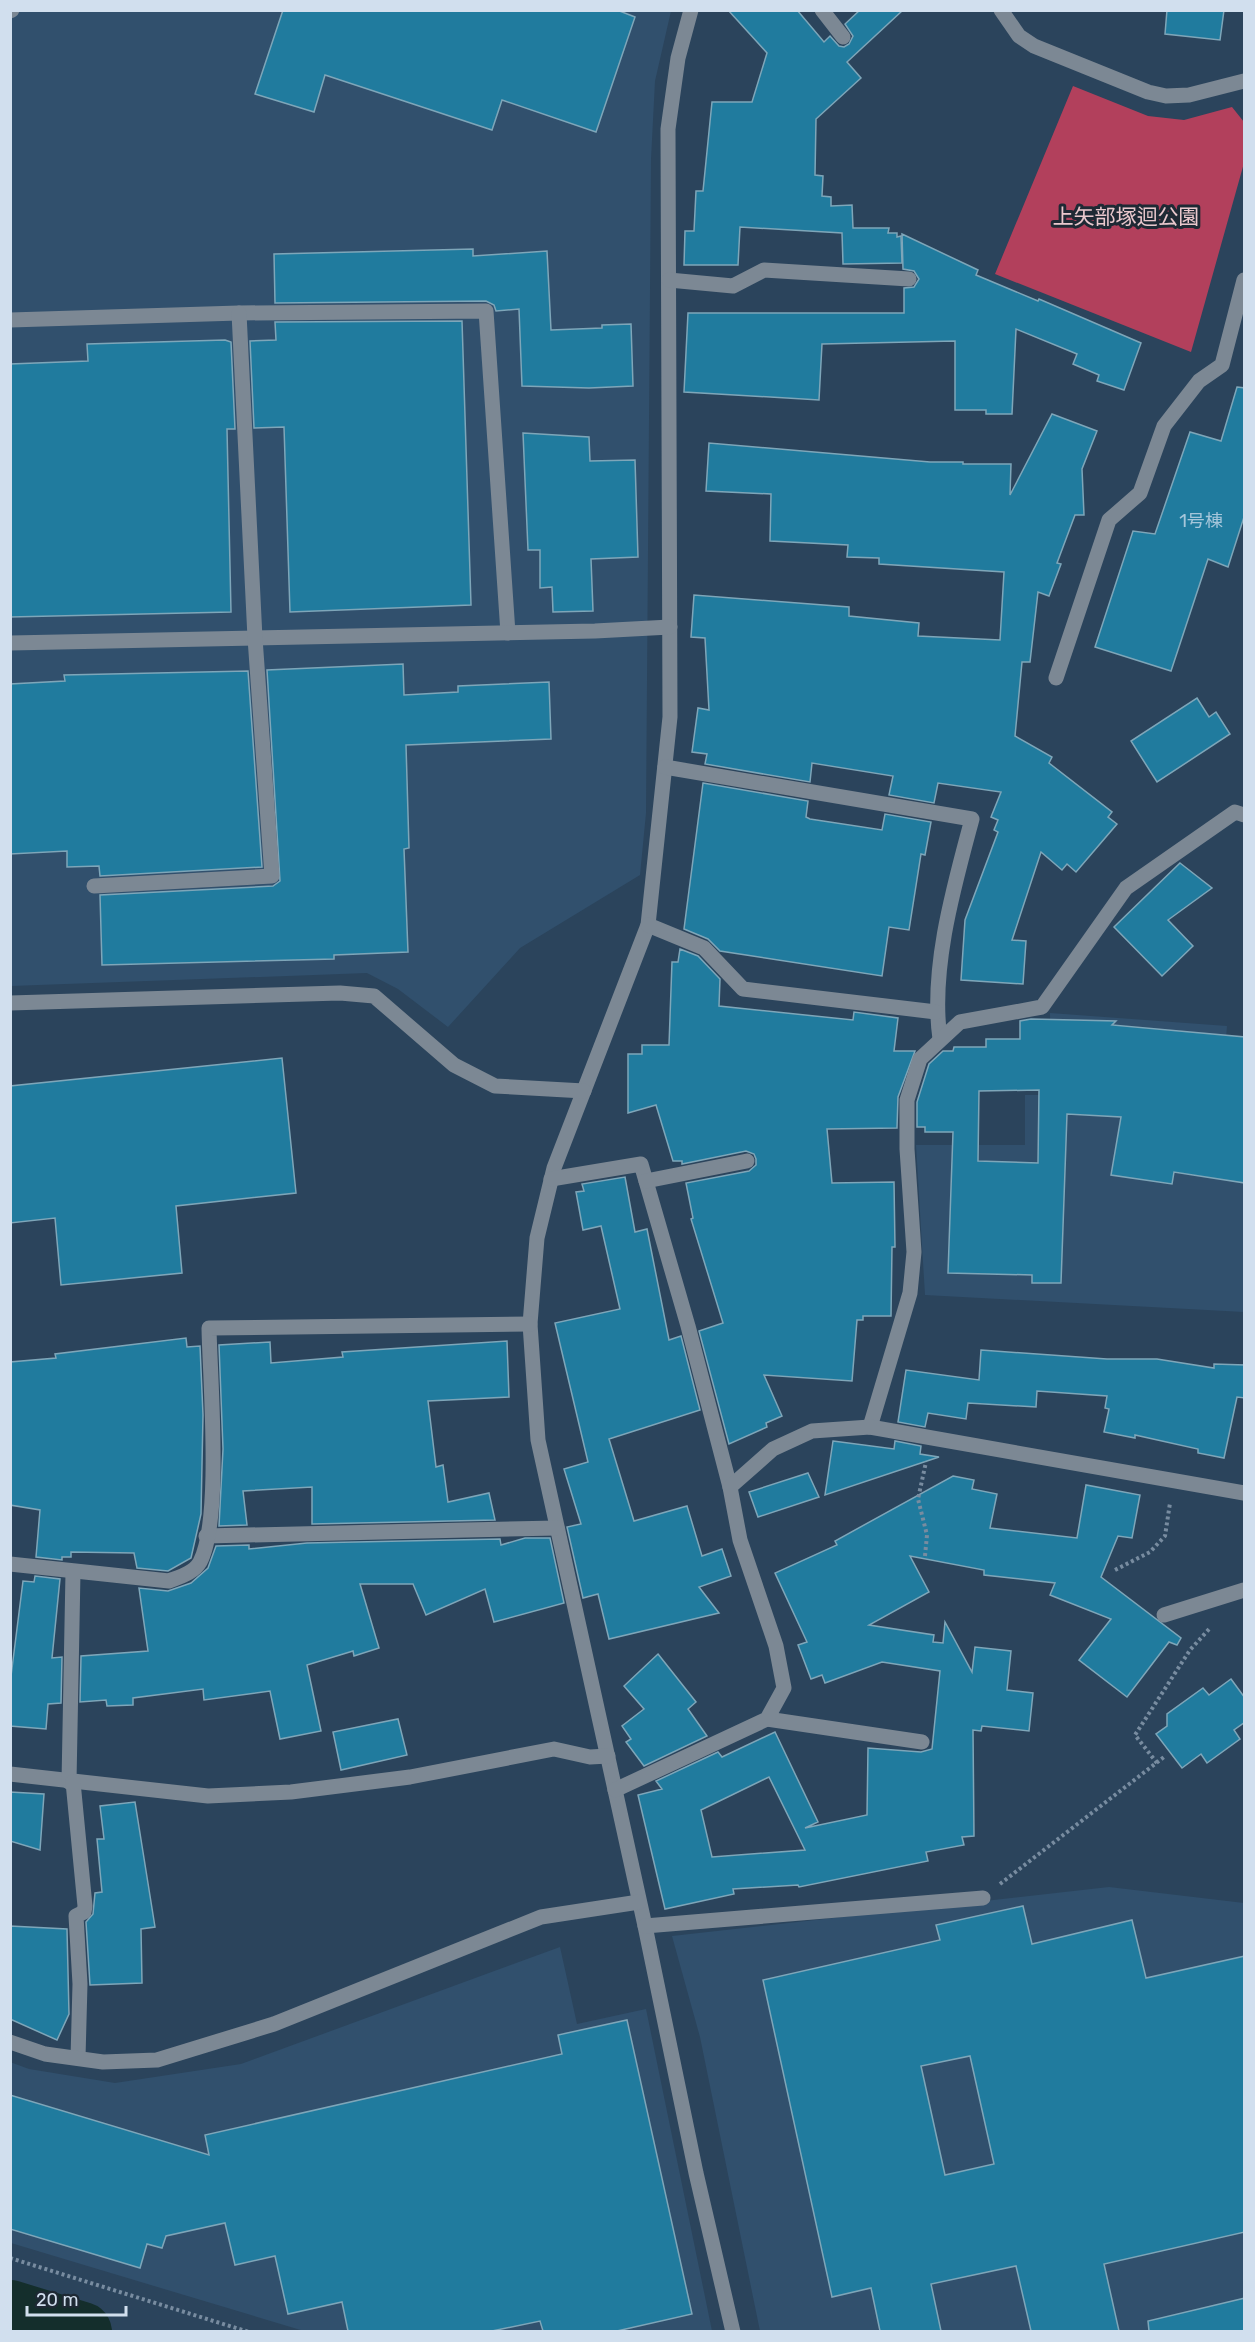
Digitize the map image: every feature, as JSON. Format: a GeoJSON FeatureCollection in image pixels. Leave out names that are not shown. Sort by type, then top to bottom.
{"type":"FeatureCollection","features":[{"type":"Feature","properties":{"kind":"street"},"geometry":{"type":"LineString","coordinates":[[690,10],[678,58],[668,129],[670,717],[648,925],[551,1179],[537,1238],[530,1323],[538,1440],[645,1926],[696,2174],[733,2331]]}},
{"type":"Feature","properties":{"kind":"street"},"geometry":{"type":"LineString","coordinates":[[822,10],[843,37]]}},
{"type":"Feature","properties":{"kind":"street"},"geometry":{"type":"LineString","coordinates":[[1001,10],[1018,36],[1034,46],[1148,92],[1189,95],[1245,81]]}},
{"type":"Feature","properties":{"kind":"street"},"geometry":{"type":"LineString","coordinates":[[669,280],[733,286],[764,270],[909,279]]}},
{"type":"Feature","properties":{"kind":"street"},"geometry":{"type":"LineString","coordinates":[[1056,678],[1109,520],[1140,493],[1164,426],[1199,381],[1222,365],[1245,280]]}},
{"type":"Feature","properties":{"kind":"street"},"geometry":{"type":"LineString","coordinates":[[10,320],[239,313],[486,311],[508,633]]}},
{"type":"Feature","properties":{"kind":"street"},"geometry":{"type":"LineString","coordinates":[[93,886],[272,876],[255,638],[239,313]]}},
{"type":"Feature","properties":{"kind":"street"},"geometry":{"type":"LineString","coordinates":[[10,643],[508,633],[670,627]]}},
{"type":"Feature","properties":{"kind":"street"},"geometry":{"type":"LineString","coordinates":[[665,767],[972,819],[950,900],[936,1012],[940,1039]]}},
{"type":"Feature","properties":{"kind":"street"},"geometry":{"type":"LineString","coordinates":[[870,1427],[910,1293],[914,1252],[907,1149],[907,1100],[920,1059],[960,1022],[1041,1007],[1126,888],[1235,812],[1245,815]]}},
{"type":"Feature","properties":{"kind":"street"},"geometry":{"type":"LineString","coordinates":[[648,925],[704,948],[743,989],[936,1012]]}},
{"type":"Feature","properties":{"kind":"street"},"geometry":{"type":"LineString","coordinates":[[10,1003],[340,993],[374,996],[454,1065],[495,1086],[584,1091]]}},
{"type":"Feature","properties":{"kind":"street"},"geometry":{"type":"LineString","coordinates":[[646,1181],[747,1161]]}},
{"type":"Feature","properties":{"kind":"street"},"geometry":{"type":"LineString","coordinates":[[551,1179],[641,1164],[730,1487],[740,1540],[776,1646],[784,1688],[767,1719]]}},
{"type":"Feature","properties":{"kind":"street"},"geometry":{"type":"LineString","coordinates":[[10,1564],[169,1581],[188,1573],[200,1563],[212,1508],[209,1328],[530,1323]]}},
{"type":"Feature","properties":{"kind":"street"},"geometry":{"type":"LineString","coordinates":[[730,1487],[773,1449],[812,1431],[870,1427],[1245,1493]]}},
{"type":"Feature","properties":{"kind":"street"},"geometry":{"type":"LineString","coordinates":[[206,1536],[557,1528]]}},
{"type":"Feature","properties":{"kind":"street"},"geometry":{"type":"LineString","coordinates":[[73,1572],[71,1782],[85,1906],[84,1912],[76,1916],[80,1984],[78,2058]]}},
{"type":"Feature","properties":{"kind":"street"},"geometry":{"type":"LineString","coordinates":[[1164,1615],[1245,1590]]}},
{"type":"Feature","properties":{"kind":"street"},"geometry":{"type":"LineString","coordinates":[[615,1790],[767,1719],[921,1742]]}},
{"type":"Feature","properties":{"kind":"street"},"geometry":{"type":"LineString","coordinates":[[10,1774],[208,1796],[291,1792],[410,1777],[554,1749],[590,1757],[608,1756]]}},
{"type":"Feature","properties":{"kind":"street"},"geometry":{"type":"LineString","coordinates":[[645,1926],[983,1898]]}},
{"type":"Feature","properties":{"kind":"street"},"geometry":{"type":"LineString","coordinates":[[10,2042],[45,2054],[103,2062],[156,2060],[274,2024],[541,1917],[639,1902]]}},
{"type":"Feature","properties":{"kind":"path"},"geometry":{"type":"LineString","coordinates":[[925,1556],[927,1535],[918,1499],[932,1438]]}},
{"type":"Feature","properties":{"kind":"path"},"geometry":{"type":"LineString","coordinates":[[1114,1570],[1150,1552],[1165,1536],[1173,1481]]}},
{"type":"Feature","properties":{"kind":"path"},"geometry":{"type":"LineString","coordinates":[[1156,1763],[1135,1735],[1190,1650],[1213,1625]]}},
{"type":"Feature","properties":{"kind":"path"},"geometry":{"type":"LineString","coordinates":[[983,1898],[1164,1757]]}},
{"type":"Feature","properties":{"kind":"path"},"geometry":{"type":"LineString","coordinates":[[10,2258],[249,2331]]}},
{"type":"Feature","properties":{"kind":"shaded area"},"geometry":{"type":"Polygon","coordinates":[[[10,11],[671,11],[655,81],[651,159],[646,813],[640,875],[520,948],[448,1027],[398,989],[367,973],[11,986],[10,11]]]}},
{"type":"Feature","properties":{"kind":"shaded area"},"geometry":{"type":"Polygon","coordinates":[[[1050,1013],[1227,1026],[1220,1111],[1244,1114],[1244,1312],[925,1295],[916,1145],[1025,1145],[1025,1095],[1051,1095],[1050,1013]]]}},
{"type":"Feature","properties":{"kind":"shaded area"},"geometry":{"type":"Polygon","coordinates":[[[1109,1887],[1244,1903],[1244,2331],[760,2331],[700,2037],[672,1936],[1109,1887]]]}},
{"type":"Feature","properties":{"kind":"shaded area"},"geometry":{"type":"Polygon","coordinates":[[[560,1947],[577,2024],[646,2009],[712,2331],[304,2331],[11,2243],[10,2062],[29,2069],[115,2083],[241,2064],[560,1947]]]}},
{"type":"Feature","properties":{"kind":"green space","name":"上矢部塚迴公園"},"geometry":{"type":"Polygon","coordinates":[[[1073,86],[1148,116],[1184,120],[1232,107],[1244,122],[1244,163],[1191,352],[995,274],[1073,86]]]}},
{"type":"Feature","properties":{"kind":"building"},"geometry":{"type":"Polygon","coordinates":[[[283,10],[617,10],[635,17],[596,132],[502,100],[492,130],[325,75],[314,112],[255,94],[283,10]]]}},
{"type":"Feature","properties":{"kind":"building"},"geometry":{"type":"Polygon","coordinates":[[[728,10],[797,10],[824,42],[830,36],[839,46],[844,47],[849,44],[853,36],[845,24],[860,10],[903,10],[847,62],[861,78],[816,119],[815,175],[823,176],[822,196],[831,197],[831,206],[852,205],[853,228],[889,228],[888,233],[897,233],[897,237],[901,236],[902,263],[843,264],[842,233],[740,227],[738,265],[684,265],[685,231],[694,231],[696,191],[703,191],[712,102],[752,102],[767,53],[728,10]]]}},
{"type":"Feature","properties":{"kind":"building"},"geometry":{"type":"Polygon","coordinates":[[[1167,10],[1224,10],[1220,40],[1165,34],[1167,10]]]}},
{"type":"Feature","properties":{"kind":"building"},"geometry":{"type":"Polygon","coordinates":[[[902,234],[978,270],[976,275],[1038,301],[1039,299],[1141,343],[1124,390],[1097,381],[1099,375],[1073,364],[1077,354],[1016,329],[1012,414],[986,414],[986,410],[955,410],[955,341],[822,344],[819,400],[684,392],[688,313],[904,313],[904,288],[914,287],[919,279],[914,271],[903,269],[902,234]]]}},
{"type":"Feature","properties":{"kind":"building"},"geometry":{"type":"Polygon","coordinates":[[[473,249],[473,256],[547,251],[551,330],[602,328],[602,325],[631,324],[633,386],[589,388],[522,386],[519,309],[496,311],[494,305],[486,301],[275,303],[274,254],[473,249]]]}},
{"type":"Feature","properties":{"kind":"building"},"geometry":{"type":"Polygon","coordinates":[[[462,321],[471,605],[290,612],[284,427],[254,428],[250,341],[276,340],[275,322],[462,321]]]}},
{"type":"Feature","properties":{"kind":"building"},"geometry":{"type":"Polygon","coordinates":[[[225,340],[231,342],[235,429],[227,429],[231,612],[10,617],[10,364],[88,361],[87,344],[225,340]]]}},
{"type":"Feature","properties":{"kind":"building"},"geometry":{"type":"Polygon","coordinates":[[[1237,387],[1245,388],[1245,514],[1228,567],[1208,559],[1171,671],[1095,647],[1133,531],[1155,534],[1190,432],[1221,441],[1237,387]]]}},
{"type":"Feature","properties":{"kind":"building"},"geometry":{"type":"Polygon","coordinates":[[[1052,414],[1097,431],[1082,469],[1084,515],[1075,515],[1057,563],[1061,564],[1049,596],[1038,592],[1030,662],[1022,662],[1015,736],[1052,757],[1049,763],[1112,812],[1108,817],[1117,824],[1076,872],[1067,864],[1062,870],[1041,852],[1012,940],[1026,941],[1023,984],[961,980],[965,920],[998,832],[994,830],[998,820],[991,817],[1001,792],[938,783],[934,803],[889,795],[893,776],[812,763],[810,782],[705,764],[707,754],[692,752],[698,708],[709,710],[705,638],[691,637],[694,595],[849,607],[849,616],[919,623],[918,636],[1000,640],[1004,572],[879,564],[879,558],[847,557],[848,545],[770,541],[771,494],[706,491],[709,443],[930,462],[1011,464],[1010,495],[1052,414]]]}},
{"type":"Feature","properties":{"kind":"building"},"geometry":{"type":"Polygon","coordinates":[[[523,433],[589,437],[590,461],[635,460],[638,557],[591,559],[593,611],[553,612],[552,587],[540,588],[540,550],[528,550],[523,433]]]}},
{"type":"Feature","properties":{"kind":"building"},"geometry":{"type":"Polygon","coordinates":[[[403,664],[404,695],[458,692],[458,686],[549,682],[551,739],[406,745],[409,848],[404,849],[408,952],[334,955],[334,959],[102,965],[100,895],[273,886],[280,881],[267,670],[403,664]]]}},
{"type":"Feature","properties":{"kind":"building"},"geometry":{"type":"Polygon","coordinates":[[[248,671],[262,867],[100,876],[99,866],[67,867],[67,851],[10,854],[10,684],[65,681],[64,675],[248,671]]]}},
{"type":"Feature","properties":{"kind":"building"},"geometry":{"type":"Polygon","coordinates":[[[1197,698],[1209,717],[1216,712],[1230,734],[1157,782],[1131,741],[1197,698]]]}},
{"type":"Feature","properties":{"kind":"building"},"geometry":{"type":"Polygon","coordinates":[[[703,783],[808,801],[806,817],[810,819],[882,830],[885,814],[931,822],[925,855],[921,854],[909,930],[889,927],[882,976],[720,951],[708,939],[684,929],[703,783]]]}},
{"type":"Feature","properties":{"kind":"building"},"geometry":{"type":"Polygon","coordinates":[[[1180,863],[1212,888],[1168,920],[1193,946],[1162,976],[1114,927],[1180,863]]]}},
{"type":"Feature","properties":{"kind":"building"},"geometry":{"type":"Polygon","coordinates":[[[680,949],[698,956],[720,979],[719,1006],[853,1020],[854,1012],[898,1018],[894,1051],[915,1051],[898,1097],[897,1128],[827,1129],[832,1183],[894,1182],[895,1247],[892,1247],[891,1316],[863,1316],[863,1320],[857,1320],[852,1381],[764,1375],[782,1416],[766,1423],[767,1427],[729,1444],[699,1331],[723,1323],[691,1219],[693,1218],[686,1183],[749,1171],[756,1165],[756,1159],[754,1154],[746,1151],[682,1164],[682,1161],[673,1161],[656,1105],[628,1113],[628,1054],[642,1054],[642,1045],[669,1045],[672,962],[678,962],[680,949]]]}},
{"type":"Feature","properties":{"kind":"building"},"geometry":{"type":"Polygon","coordinates":[[[1031,1019],[1116,1021],[1112,1025],[1245,1037],[1245,1183],[1174,1172],[1172,1184],[1111,1175],[1121,1117],[1067,1114],[1061,1283],[1032,1283],[1032,1275],[948,1273],[953,1132],[925,1132],[925,1127],[917,1127],[917,1102],[929,1064],[943,1051],[953,1051],[954,1047],[986,1047],[986,1039],[1020,1039],[1020,1021],[1031,1019]],[[1039,1090],[979,1091],[978,1161],[1038,1163],[1039,1090]]]}},
{"type":"Feature","properties":{"kind":"building"},"geometry":{"type":"Polygon","coordinates":[[[282,1058],[296,1193],[176,1206],[182,1273],[61,1285],[55,1218],[10,1223],[10,1086],[282,1058]]]}},
{"type":"Feature","properties":{"kind":"building"},"geometry":{"type":"Polygon","coordinates":[[[625,1177],[635,1232],[647,1229],[669,1340],[681,1336],[700,1410],[609,1439],[634,1521],[687,1506],[702,1556],[722,1549],[731,1576],[699,1587],[719,1613],[609,1639],[598,1594],[583,1598],[567,1527],[581,1524],[564,1469],[588,1462],[555,1323],[620,1309],[601,1226],[583,1230],[576,1192],[584,1191],[582,1184],[625,1177]]]}},
{"type":"Feature","properties":{"kind":"building"},"geometry":{"type":"Polygon","coordinates":[[[186,1338],[187,1347],[200,1346],[203,1415],[201,1514],[191,1558],[168,1571],[137,1568],[134,1553],[71,1552],[71,1557],[62,1557],[62,1560],[36,1557],[40,1510],[10,1505],[10,1362],[56,1358],[55,1354],[186,1338]]]}},
{"type":"Feature","properties":{"kind":"building"},"geometry":{"type":"Polygon","coordinates":[[[507,1341],[509,1397],[428,1401],[436,1467],[443,1465],[448,1502],[489,1493],[495,1520],[312,1524],[312,1487],[243,1491],[247,1525],[219,1526],[223,1449],[219,1345],[270,1342],[271,1363],[343,1357],[342,1352],[507,1341]]]}},
{"type":"Feature","properties":{"kind":"building"},"geometry":{"type":"Polygon","coordinates":[[[981,1350],[1107,1359],[1157,1359],[1214,1368],[1214,1364],[1245,1365],[1245,1398],[1237,1397],[1224,1458],[1198,1453],[1198,1449],[1135,1435],[1135,1438],[1104,1432],[1109,1409],[1105,1408],[1107,1396],[1037,1391],[1036,1407],[968,1403],[966,1419],[928,1413],[925,1427],[898,1422],[906,1370],[979,1380],[981,1350]]]}},
{"type":"Feature","properties":{"kind":"building"},"geometry":{"type":"Polygon","coordinates":[[[833,1441],[894,1449],[895,1441],[921,1446],[920,1454],[939,1457],[825,1495],[833,1441]]]}},
{"type":"Feature","properties":{"kind":"building"},"geometry":{"type":"Polygon","coordinates":[[[808,1473],[819,1497],[758,1517],[749,1492],[808,1473]]]}},
{"type":"Feature","properties":{"kind":"building"},"geometry":{"type":"Polygon","coordinates":[[[953,1476],[974,1480],[972,1489],[997,1494],[990,1528],[1077,1538],[1086,1485],[1140,1495],[1132,1538],[1118,1536],[1101,1577],[1181,1638],[1177,1645],[1169,1642],[1127,1697],[1079,1660],[1111,1619],[1050,1595],[1055,1583],[984,1575],[984,1570],[910,1556],[929,1592],[869,1625],[934,1635],[933,1642],[943,1643],[945,1622],[972,1672],[975,1647],[1011,1651],[1007,1690],[1033,1693],[1029,1731],[982,1726],[981,1731],[973,1730],[974,1836],[962,1837],[964,1845],[926,1852],[928,1861],[799,1887],[798,1885],[733,1889],[734,1894],[665,1909],[638,1795],[662,1789],[656,1781],[718,1752],[722,1757],[775,1732],[818,1822],[805,1828],[867,1815],[868,1748],[921,1752],[932,1749],[940,1671],[882,1662],[825,1683],[822,1675],[811,1679],[798,1645],[807,1642],[775,1573],[837,1545],[835,1541],[953,1476]],[[769,1777],[701,1810],[712,1857],[805,1850],[769,1777]]]}},
{"type":"Feature","properties":{"kind":"building"},"geometry":{"type":"Polygon","coordinates":[[[525,1538],[550,1538],[564,1603],[494,1622],[485,1589],[426,1615],[413,1584],[360,1584],[379,1648],[354,1656],[353,1651],[307,1665],[321,1731],[280,1739],[270,1691],[204,1700],[203,1689],[133,1698],[133,1705],[107,1706],[106,1700],[80,1702],[81,1656],[148,1651],[139,1588],[168,1591],[191,1583],[208,1568],[216,1546],[249,1545],[249,1549],[307,1543],[500,1539],[501,1545],[525,1538]]]}},
{"type":"Feature","properties":{"kind":"building"},"geometry":{"type":"Polygon","coordinates":[[[35,1576],[60,1579],[52,1658],[62,1657],[61,1703],[48,1704],[46,1729],[10,1726],[10,1684],[23,1581],[34,1582],[35,1576]]]}},
{"type":"Feature","properties":{"kind":"building"},"geometry":{"type":"Polygon","coordinates":[[[658,1654],[696,1702],[688,1709],[707,1736],[644,1766],[626,1742],[631,1739],[622,1726],[644,1709],[624,1686],[658,1654]]]}},
{"type":"Feature","properties":{"kind":"building"},"geometry":{"type":"Polygon","coordinates":[[[1231,1679],[1245,1698],[1245,1722],[1234,1730],[1240,1739],[1207,1763],[1201,1754],[1182,1768],[1156,1734],[1167,1726],[1167,1714],[1203,1688],[1209,1695],[1231,1679]]]}},
{"type":"Feature","properties":{"kind":"building"},"geometry":{"type":"Polygon","coordinates":[[[398,1719],[407,1755],[341,1770],[333,1732],[398,1719]]]}},
{"type":"Feature","properties":{"kind":"building"},"geometry":{"type":"Polygon","coordinates":[[[10,1792],[44,1794],[40,1850],[10,1841],[10,1792]]]}},
{"type":"Feature","properties":{"kind":"building"},"geometry":{"type":"Polygon","coordinates":[[[135,1802],[155,1927],[141,1929],[142,1983],[90,1985],[86,1922],[93,1914],[95,1893],[102,1892],[97,1839],[104,1839],[100,1806],[135,1802]]]}},
{"type":"Feature","properties":{"kind":"building"},"geometry":{"type":"Polygon","coordinates":[[[1023,1906],[1032,1944],[1132,1920],[1146,1978],[1245,1956],[1245,2232],[1104,2264],[1119,2331],[1031,2331],[1016,2266],[931,2284],[941,2331],[880,2331],[871,2288],[832,2297],[763,1980],[940,1940],[936,1925],[1023,1906]],[[970,2056],[921,2066],[945,2175],[994,2164],[970,2056]]]}},
{"type":"Feature","properties":{"kind":"building"},"geometry":{"type":"Polygon","coordinates":[[[10,1926],[67,1929],[69,2014],[57,2040],[10,2019],[10,1926]]]}},
{"type":"Feature","properties":{"kind":"building"},"geometry":{"type":"Polygon","coordinates":[[[627,2020],[692,2314],[617,2331],[543,2331],[540,2321],[492,2331],[348,2331],[342,2302],[288,2314],[275,2256],[235,2265],[225,2223],[166,2236],[162,2248],[147,2244],[140,2268],[10,2229],[10,2095],[209,2155],[205,2135],[562,2054],[558,2035],[627,2020]]]}},
{"type":"Feature","properties":{"kind":"building"},"geometry":{"type":"Polygon","coordinates":[[[1245,2298],[1245,2331],[1149,2331],[1148,2321],[1245,2298]]]}},
{"type":"Feature","properties":{"kind":"waterway"},"geometry":{"type":"LineString","coordinates":[[10,2310],[82,2332]]}}]}
